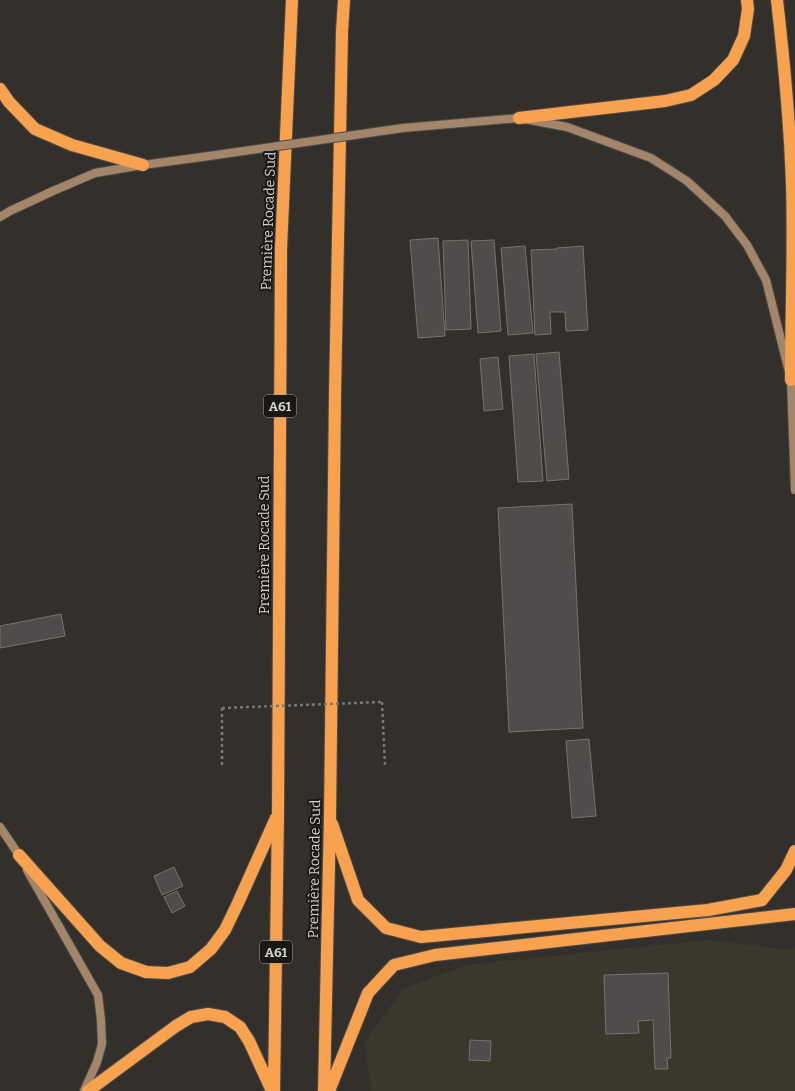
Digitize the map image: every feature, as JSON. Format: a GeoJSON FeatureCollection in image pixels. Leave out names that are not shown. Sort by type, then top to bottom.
{"type":"FeatureCollection","features":[{"type":"Feature","properties":{"kind":"highway","name":"Première Rocade Sud"},"geometry":{"type":"LineString","coordinates":[[273,1091],[278,813],[281,249],[292,0]]}},
{"type":"Feature","properties":{"kind":"highway","name":"Première Rocade Sud"},"geometry":{"type":"LineString","coordinates":[[324,1091],[330,817],[335,394],[342,32],[344,0]]}},
{"type":"Feature","properties":{"kind":"highway"},"geometry":{"type":"LineString","coordinates":[[342,32],[348,0]]}},
{"type":"Feature","properties":{"kind":"highway"},"geometry":{"type":"LineString","coordinates":[[519,118],[665,101],[691,95],[714,80],[733,60],[744,36],[748,8],[747,0]]}},
{"type":"Feature","properties":{"kind":"highway"},"geometry":{"type":"LineString","coordinates":[[777,0],[790,129],[792,186],[791,380]]}},
{"type":"Feature","properties":{"kind":"highway"},"geometry":{"type":"LineString","coordinates":[[0,89],[9,102],[35,129],[72,145],[143,165]]}},
{"type":"Feature","properties":{"kind":"highway"},"geometry":{"type":"LineString","coordinates":[[19,856],[100,946],[120,963],[146,972],[168,973],[190,967],[211,948],[225,930],[278,813]]}},
{"type":"Feature","properties":{"kind":"highway"},"geometry":{"type":"LineString","coordinates":[[330,817],[358,900],[386,928],[421,937],[708,910],[762,900],[786,870],[795,850]]}},
{"type":"Feature","properties":{"kind":"highway"},"geometry":{"type":"LineString","coordinates":[[329,1091],[368,993],[394,965],[434,955],[795,914]]}},
{"type":"Feature","properties":{"kind":"highway"},"geometry":{"type":"LineString","coordinates":[[88,1091],[176,1026],[191,1017],[208,1014],[225,1017],[240,1027],[249,1041],[273,1091]]}},
{"type":"Feature","properties":{"kind":"main road"},"geometry":{"type":"LineString","coordinates":[[0,217],[10,210],[95,173],[143,165],[403,128],[519,118],[568,127],[651,158],[687,181],[725,216],[747,245],[766,280],[791,380],[795,490]]}},
{"type":"Feature","properties":{"kind":"main road"},"geometry":{"type":"LineString","coordinates":[[0,827],[19,856],[98,996],[102,1020],[102,1044],[98,1062],[84,1091]]}},
{"type":"Feature","properties":{"kind":"path"},"geometry":{"type":"LineString","coordinates":[[222,768],[222,708],[382,702],[384,766]]}},
{"type":"Feature","properties":{"kind":"shaded area"},"geometry":{"type":"Polygon","coordinates":[[[707,940],[790,950],[795,948],[795,1091],[371,1091],[365,1042],[403,989],[466,965],[707,940]]]}},
{"type":"Feature","properties":{"kind":"building"},"geometry":{"type":"Polygon","coordinates":[[[438,238],[445,336],[418,338],[410,240],[438,238]]]}},
{"type":"Feature","properties":{"kind":"building"},"geometry":{"type":"Polygon","coordinates":[[[468,240],[471,329],[446,330],[443,241],[468,240]]]}},
{"type":"Feature","properties":{"kind":"building"},"geometry":{"type":"Polygon","coordinates":[[[494,240],[501,331],[478,333],[471,241],[494,240]]]}},
{"type":"Feature","properties":{"kind":"building"},"geometry":{"type":"Polygon","coordinates":[[[525,246],[533,333],[508,335],[501,248],[525,246]]]}},
{"type":"Feature","properties":{"kind":"building"},"geometry":{"type":"Polygon","coordinates":[[[583,246],[588,330],[566,331],[565,312],[550,312],[551,334],[535,335],[531,250],[583,246]]]}},
{"type":"Feature","properties":{"kind":"building"},"geometry":{"type":"Polygon","coordinates":[[[559,352],[569,479],[547,481],[536,354],[559,352]]]}},
{"type":"Feature","properties":{"kind":"building"},"geometry":{"type":"Polygon","coordinates":[[[534,354],[543,481],[518,482],[509,356],[534,354]]]}},
{"type":"Feature","properties":{"kind":"building"},"geometry":{"type":"Polygon","coordinates":[[[498,357],[503,409],[484,411],[480,359],[498,357]]]}},
{"type":"Feature","properties":{"kind":"building"},"geometry":{"type":"Polygon","coordinates":[[[572,504],[583,728],[509,732],[498,508],[572,504]]]}},
{"type":"Feature","properties":{"kind":"building"},"geometry":{"type":"Polygon","coordinates":[[[61,614],[65,636],[0,648],[0,626],[61,614]]]}},
{"type":"Feature","properties":{"kind":"building"},"geometry":{"type":"Polygon","coordinates":[[[589,739],[596,816],[572,818],[566,741],[589,739]]]}},
{"type":"Feature","properties":{"kind":"building"},"geometry":{"type":"Polygon","coordinates":[[[174,867],[183,886],[162,895],[154,876],[174,867]]]}},
{"type":"Feature","properties":{"kind":"building"},"geometry":{"type":"Polygon","coordinates":[[[177,891],[185,906],[172,913],[164,897],[177,891]]]}},
{"type":"Feature","properties":{"kind":"building"},"geometry":{"type":"Polygon","coordinates":[[[668,973],[671,1058],[667,1058],[668,1069],[655,1069],[653,1020],[638,1021],[639,1033],[606,1034],[604,975],[668,973]]]}},
{"type":"Feature","properties":{"kind":"building"},"geometry":{"type":"Polygon","coordinates":[[[470,1040],[491,1041],[490,1061],[469,1060],[470,1040]]]}}]}
